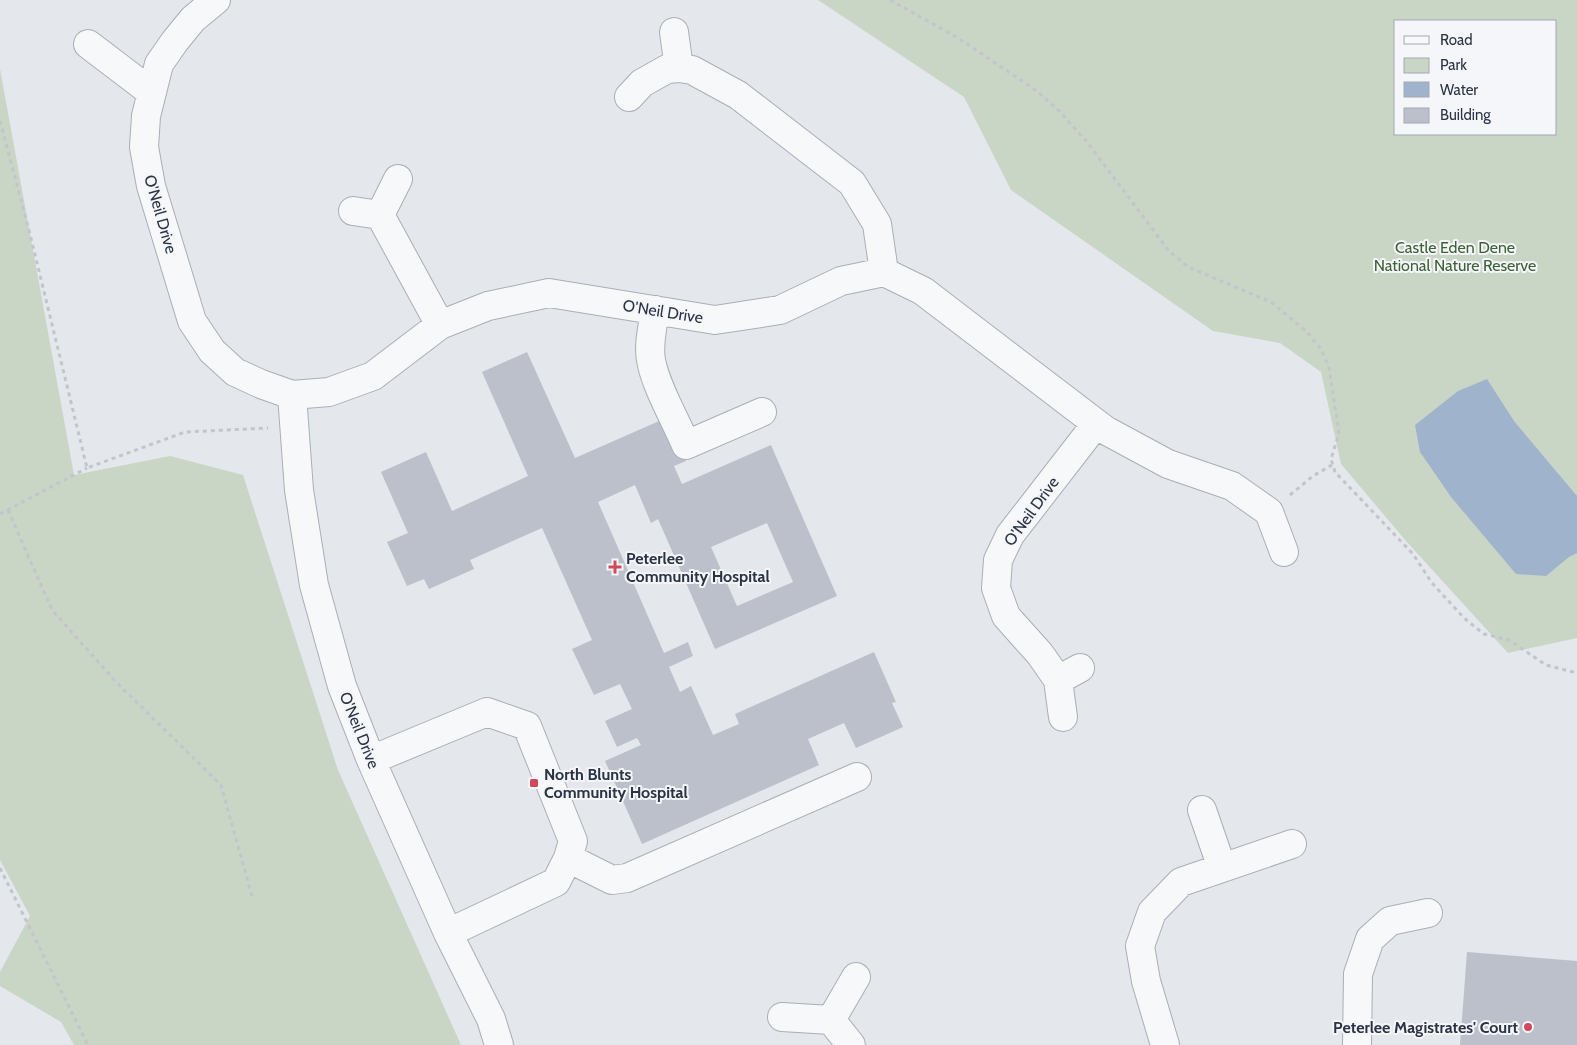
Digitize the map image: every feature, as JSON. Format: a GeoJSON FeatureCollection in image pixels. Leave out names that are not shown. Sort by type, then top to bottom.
{"type":"FeatureCollection","features":[{"type":"Feature","properties":{"kind":"street","name":"O'Neil Drive"},"geometry":{"type":"LineString","coordinates":[[216,0],[193,19],[159,64],[146,116],[144,147],[150,186],[192,321],[212,350],[235,372],[261,384],[292,395],[329,392],[373,376],[440,324],[488,306],[549,293],[715,320],[780,310],[841,281],[884,272]]}},
{"type":"Feature","properties":{"kind":"street"},"geometry":{"type":"LineString","coordinates":[[674,32],[679,68]]}},
{"type":"Feature","properties":{"kind":"street"},"geometry":{"type":"LineString","coordinates":[[88,44],[151,92]]}},
{"type":"Feature","properties":{"kind":"street"},"geometry":{"type":"LineString","coordinates":[[629,97],[642,83],[667,69],[679,68],[692,70],[738,95],[852,184],[877,224],[884,272],[923,291],[1105,430],[1168,464],[1232,486],[1269,512],[1284,552]]}},
{"type":"Feature","properties":{"kind":"street"},"geometry":{"type":"LineString","coordinates":[[380,215],[398,179]]}},
{"type":"Feature","properties":{"kind":"street"},"geometry":{"type":"LineString","coordinates":[[353,211],[380,215]]}},
{"type":"Feature","properties":{"kind":"street"},"geometry":{"type":"LineString","coordinates":[[380,215],[440,324]]}},
{"type":"Feature","properties":{"kind":"street"},"geometry":{"type":"LineString","coordinates":[[655,310],[650,346],[651,360],[686,445],[762,412]]}},
{"type":"Feature","properties":{"kind":"street","name":"O'Neil Drive"},"geometry":{"type":"LineString","coordinates":[[292,395],[299,490],[314,585],[342,686],[371,760],[448,932],[491,1019],[499,1045]]}},
{"type":"Feature","properties":{"kind":"street","name":"O'Neil Drive"},"geometry":{"type":"LineString","coordinates":[[1063,717],[1069,674],[1040,654],[1006,616],[996,588],[998,560],[1010,535],[1096,424]]}},
{"type":"Feature","properties":{"kind":"street"},"geometry":{"type":"LineString","coordinates":[[371,760],[487,712],[527,726],[574,841],[568,858],[556,882],[448,932]]}},
{"type":"Feature","properties":{"kind":"street"},"geometry":{"type":"LineString","coordinates":[[568,858],[612,880],[627,878],[857,777]]}},
{"type":"Feature","properties":{"kind":"street"},"geometry":{"type":"LineString","coordinates":[[1202,810],[1222,868]]}},
{"type":"Feature","properties":{"kind":"street"},"geometry":{"type":"LineString","coordinates":[[1165,1045],[1146,981],[1140,946],[1152,912],[1181,882],[1292,844]]}},
{"type":"Feature","properties":{"kind":"street"},"geometry":{"type":"LineString","coordinates":[[1357,1045],[1358,974],[1370,939],[1390,921],[1428,913]]}},
{"type":"Feature","properties":{"kind":"street"},"geometry":{"type":"LineString","coordinates":[[831,1020],[856,977]]}},
{"type":"Feature","properties":{"kind":"street"},"geometry":{"type":"LineString","coordinates":[[782,1017],[831,1020],[851,1045]]}},
{"type":"Feature","properties":{"kind":"path"},"geometry":{"type":"LineString","coordinates":[[890,0],[958,38],[1037,91],[1060,112],[1087,142],[1169,252],[1188,267],[1271,302],[1307,332],[1321,349],[1329,367],[1339,433],[1331,459],[1335,472],[1413,554],[1432,583],[1464,618],[1484,634],[1509,640],[1546,664],[1577,673]]}},
{"type":"Feature","properties":{"kind":"path"},"geometry":{"type":"LineString","coordinates":[[0,121],[30,234],[86,468]]}},
{"type":"Feature","properties":{"kind":"path"},"geometry":{"type":"LineString","coordinates":[[0,514],[86,468],[185,432],[294,426]]}},
{"type":"Feature","properties":{"kind":"path"},"geometry":{"type":"LineString","coordinates":[[1269,512],[1313,476],[1332,465]]}},
{"type":"Feature","properties":{"kind":"path"},"geometry":{"type":"LineString","coordinates":[[8,510],[52,610],[117,683],[221,785],[253,900]]}},
{"type":"Feature","properties":{"kind":"path"},"geometry":{"type":"LineString","coordinates":[[0,868],[88,1045]]}},
{"type":"Feature","properties":{"kind":"green space","name":"Castle Eden Dene National Nature Reserve"},"geometry":{"type":"Polygon","coordinates":[[[818,0],[1577,0],[1577,638],[1508,653],[1406,541],[1341,464],[1321,372],[1280,343],[1213,331],[1011,190],[964,97],[818,0]]]}},
{"type":"Feature","properties":{"kind":"green space"},"geometry":{"type":"Polygon","coordinates":[[[0,69],[74,475],[170,456],[243,475],[338,770],[461,1045],[74,1045],[61,1022],[0,986],[0,972],[30,916],[0,860],[0,69]]]}},
{"type":"Feature","properties":{"kind":"water"},"geometry":{"type":"Polygon","coordinates":[[[1487,379],[1514,421],[1577,496],[1577,553],[1569,557],[1546,576],[1516,574],[1451,497],[1420,452],[1415,425],[1458,391],[1487,379]]]}},
{"type":"Feature","properties":{"kind":"building"},"geometry":{"type":"Polygon","coordinates":[[[527,352],[575,458],[666,418],[686,461],[674,466],[682,484],[771,445],[837,596],[715,649],[658,519],[651,523],[635,485],[598,502],[664,653],[688,642],[693,656],[669,667],[680,692],[691,686],[713,735],[739,724],[735,714],[874,652],[896,702],[892,703],[903,727],[856,748],[844,723],[808,739],[819,765],[642,844],[605,761],[641,745],[637,738],[617,747],[605,721],[632,709],[620,684],[594,695],[572,649],[592,640],[542,528],[470,560],[474,569],[429,589],[424,579],[407,586],[387,542],[408,533],[381,472],[426,452],[452,511],[528,476],[482,372],[527,352]],[[767,523],[711,547],[737,606],[793,582],[767,523]]]}},
{"type":"Feature","properties":{"kind":"building"},"geometry":{"type":"Polygon","coordinates":[[[1467,952],[1577,961],[1577,1045],[1460,1045],[1467,952]]]}},
{"type":"Feature","properties":{"kind":"place","name":"Peterlee Community Hospital"},"geometry":{"type":"Point","coordinates":[615,567]}},
{"type":"Feature","properties":{"kind":"place","name":"North Blunts Community Hospital"},"geometry":{"type":"Point","coordinates":[534,783]}},
{"type":"Feature","properties":{"kind":"place","name":"Peterlee Magistrates' Court"},"geometry":{"type":"Point","coordinates":[1528,1027]}}]}
